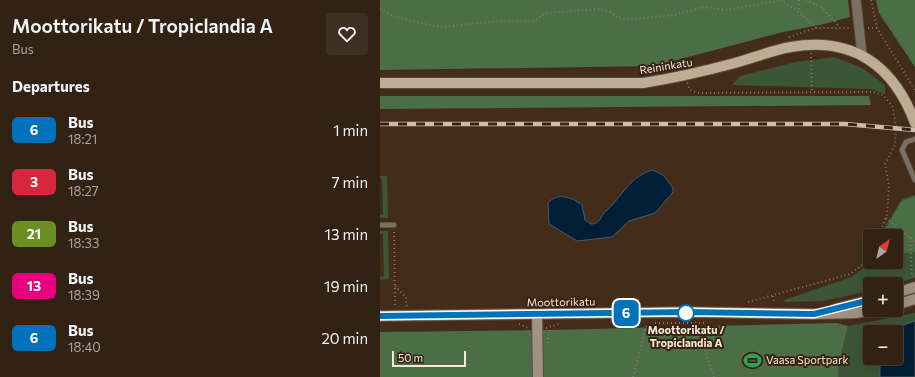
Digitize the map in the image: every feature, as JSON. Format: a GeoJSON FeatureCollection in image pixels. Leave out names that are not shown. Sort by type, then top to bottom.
{"type":"FeatureCollection","features":[{"type":"Feature","properties":{"kind":"main road","name":"Reininkatu"},"geometry":{"type":"LineString","coordinates":[[380,83],[643,83],[683,77],[791,47],[832,45],[862,55],[879,66],[894,83],[905,100],[915,123]]}},
{"type":"Feature","properties":{"kind":"main road"},"geometry":{"type":"LineString","coordinates":[[903,291],[915,287]]}},
{"type":"Feature","properties":{"kind":"main road"},"geometry":{"type":"LineString","coordinates":[[903,303],[915,299]]}},
{"type":"Feature","properties":{"kind":"main road","name":"Moottorikatu"},"geometry":{"type":"LineString","coordinates":[[814,314],[863,302]]}},
{"type":"Feature","properties":{"kind":"main road","name":"Moottorikatu"},"geometry":{"type":"LineString","coordinates":[[380,316],[537,314],[814,314],[863,311]]}},
{"type":"Feature","properties":{"kind":"main road"},"geometry":{"type":"LineString","coordinates":[[537,314],[538,377]]}},
{"type":"Feature","properties":{"kind":"street"},"geometry":{"type":"LineString","coordinates":[[856,0],[862,55]]}},
{"type":"Feature","properties":{"kind":"lane"},"geometry":{"type":"LineString","coordinates":[[915,139],[906,142],[902,150],[915,180]]}},
{"type":"Feature","properties":{"kind":"lane"},"geometry":{"type":"LineString","coordinates":[[380,225],[394,225]]}},
{"type":"Feature","properties":{"kind":"path"},"geometry":{"type":"LineString","coordinates":[[380,9],[396,17],[438,27],[498,21],[534,21],[546,13],[580,12],[590,9],[599,9],[611,12],[618,18],[635,19],[674,15],[704,7],[728,10],[756,6],[781,0],[799,12],[816,28]]}},
{"type":"Feature","properties":{"kind":"path"},"geometry":{"type":"LineString","coordinates":[[799,0],[799,12]]}},
{"type":"Feature","properties":{"kind":"path"},"geometry":{"type":"LineString","coordinates":[[806,0],[821,7],[841,28]]}},
{"type":"Feature","properties":{"kind":"path"},"geometry":{"type":"LineString","coordinates":[[872,0],[877,28],[915,90]]}},
{"type":"Feature","properties":{"kind":"path"},"geometry":{"type":"LineString","coordinates":[[787,37],[816,28],[877,28]]}},
{"type":"Feature","properties":{"kind":"path"},"geometry":{"type":"LineString","coordinates":[[811,46],[812,92]]}},
{"type":"Feature","properties":{"kind":"path"},"geometry":{"type":"LineString","coordinates":[[683,77],[690,90],[699,93],[873,92],[883,95],[893,107],[896,127],[895,145],[885,164],[889,186],[886,218],[882,229]]}},
{"type":"Feature","properties":{"kind":"path"},"geometry":{"type":"LineString","coordinates":[[886,218],[915,242]]}},
{"type":"Feature","properties":{"kind":"path"},"geometry":{"type":"LineString","coordinates":[[394,225],[395,316]]}},
{"type":"Feature","properties":{"kind":"path"},"geometry":{"type":"LineString","coordinates":[[910,237],[912,276],[915,276]]}},
{"type":"Feature","properties":{"kind":"path"},"geometry":{"type":"LineString","coordinates":[[773,296],[850,274],[863,263]]}},
{"type":"Feature","properties":{"kind":"path"},"geometry":{"type":"LineString","coordinates":[[394,286],[406,297],[406,306],[413,307]]}},
{"type":"Feature","properties":{"kind":"path"},"geometry":{"type":"LineString","coordinates":[[633,377],[648,323]]}},
{"type":"Feature","properties":{"kind":"path"},"geometry":{"type":"LineString","coordinates":[[696,323],[714,377]]}},
{"type":"Feature","properties":{"kind":"green space"},"geometry":{"type":"Polygon","coordinates":[[[380,0],[848,0],[850,17],[783,32],[654,66],[380,70],[380,0]]]}},
{"type":"Feature","properties":{"kind":"green space"},"geometry":{"type":"Polygon","coordinates":[[[876,0],[915,0],[915,67],[879,13],[876,0]]]}},
{"type":"Feature","properties":{"kind":"green space"},"geometry":{"type":"Polygon","coordinates":[[[834,57],[862,68],[885,85],[885,94],[871,89],[732,85],[740,76],[796,62],[834,57]]]}},
{"type":"Feature","properties":{"kind":"green space"},"geometry":{"type":"Polygon","coordinates":[[[380,96],[869,96],[871,105],[380,109],[380,96]]]}},
{"type":"Feature","properties":{"kind":"green space"},"geometry":{"type":"Polygon","coordinates":[[[380,176],[387,176],[388,218],[380,218],[380,215],[383,215],[382,179],[380,179],[380,176]]]}},
{"type":"Feature","properties":{"kind":"green space"},"geometry":{"type":"Polygon","coordinates":[[[915,195],[915,278],[903,281],[903,277],[863,277],[863,292],[822,301],[785,302],[784,300],[852,277],[863,268],[903,269],[903,229],[884,229],[902,199],[915,195]]]}},
{"type":"Feature","properties":{"kind":"green space"},"geometry":{"type":"Polygon","coordinates":[[[915,196],[915,252],[903,253],[903,229],[886,229],[901,202],[915,196]]]}},
{"type":"Feature","properties":{"kind":"green space"},"geometry":{"type":"Polygon","coordinates":[[[380,231],[388,231],[389,279],[380,280],[380,277],[384,276],[383,234],[380,234],[380,231]]]}},
{"type":"Feature","properties":{"kind":"green space"},"geometry":{"type":"Polygon","coordinates":[[[915,313],[915,377],[838,377],[838,367],[848,326],[894,317],[903,317],[903,315],[915,313]]]}},
{"type":"Feature","properties":{"kind":"green space"},"geometry":{"type":"Polygon","coordinates":[[[837,323],[848,326],[838,367],[838,377],[380,377],[380,332],[551,330],[837,323]]]}},
{"type":"Feature","properties":{"kind":"water"},"geometry":{"type":"Polygon","coordinates":[[[653,170],[663,175],[673,188],[673,192],[655,213],[629,221],[612,237],[577,241],[549,224],[548,203],[560,197],[569,198],[578,202],[582,205],[585,220],[591,224],[597,223],[632,182],[645,173],[653,170]]]}},
{"type":"Feature","properties":{"kind":"water"},"geometry":{"type":"Polygon","coordinates":[[[915,321],[915,377],[880,377],[880,365],[903,365],[903,325],[915,321]]]}},
{"type":"Feature","properties":{"kind":"railway"},"geometry":{"type":"LineString","coordinates":[[380,124],[845,124],[915,130]]}},
{"type":"Feature","properties":{"kind":"bus line","name":"6"},"geometry":{"type":"LineString","coordinates":[[380,316],[688,312],[814,314],[863,302]]}},
{"type":"Feature","properties":{"kind":"place","name":"Moottorikatu / Tropiclandia A"},"geometry":{"type":"Point","coordinates":[686,313]}},
{"type":"Feature","properties":{"kind":"place","name":"Vaasa Sportpark"},"geometry":{"type":"Point","coordinates":[753,360]}}]}
